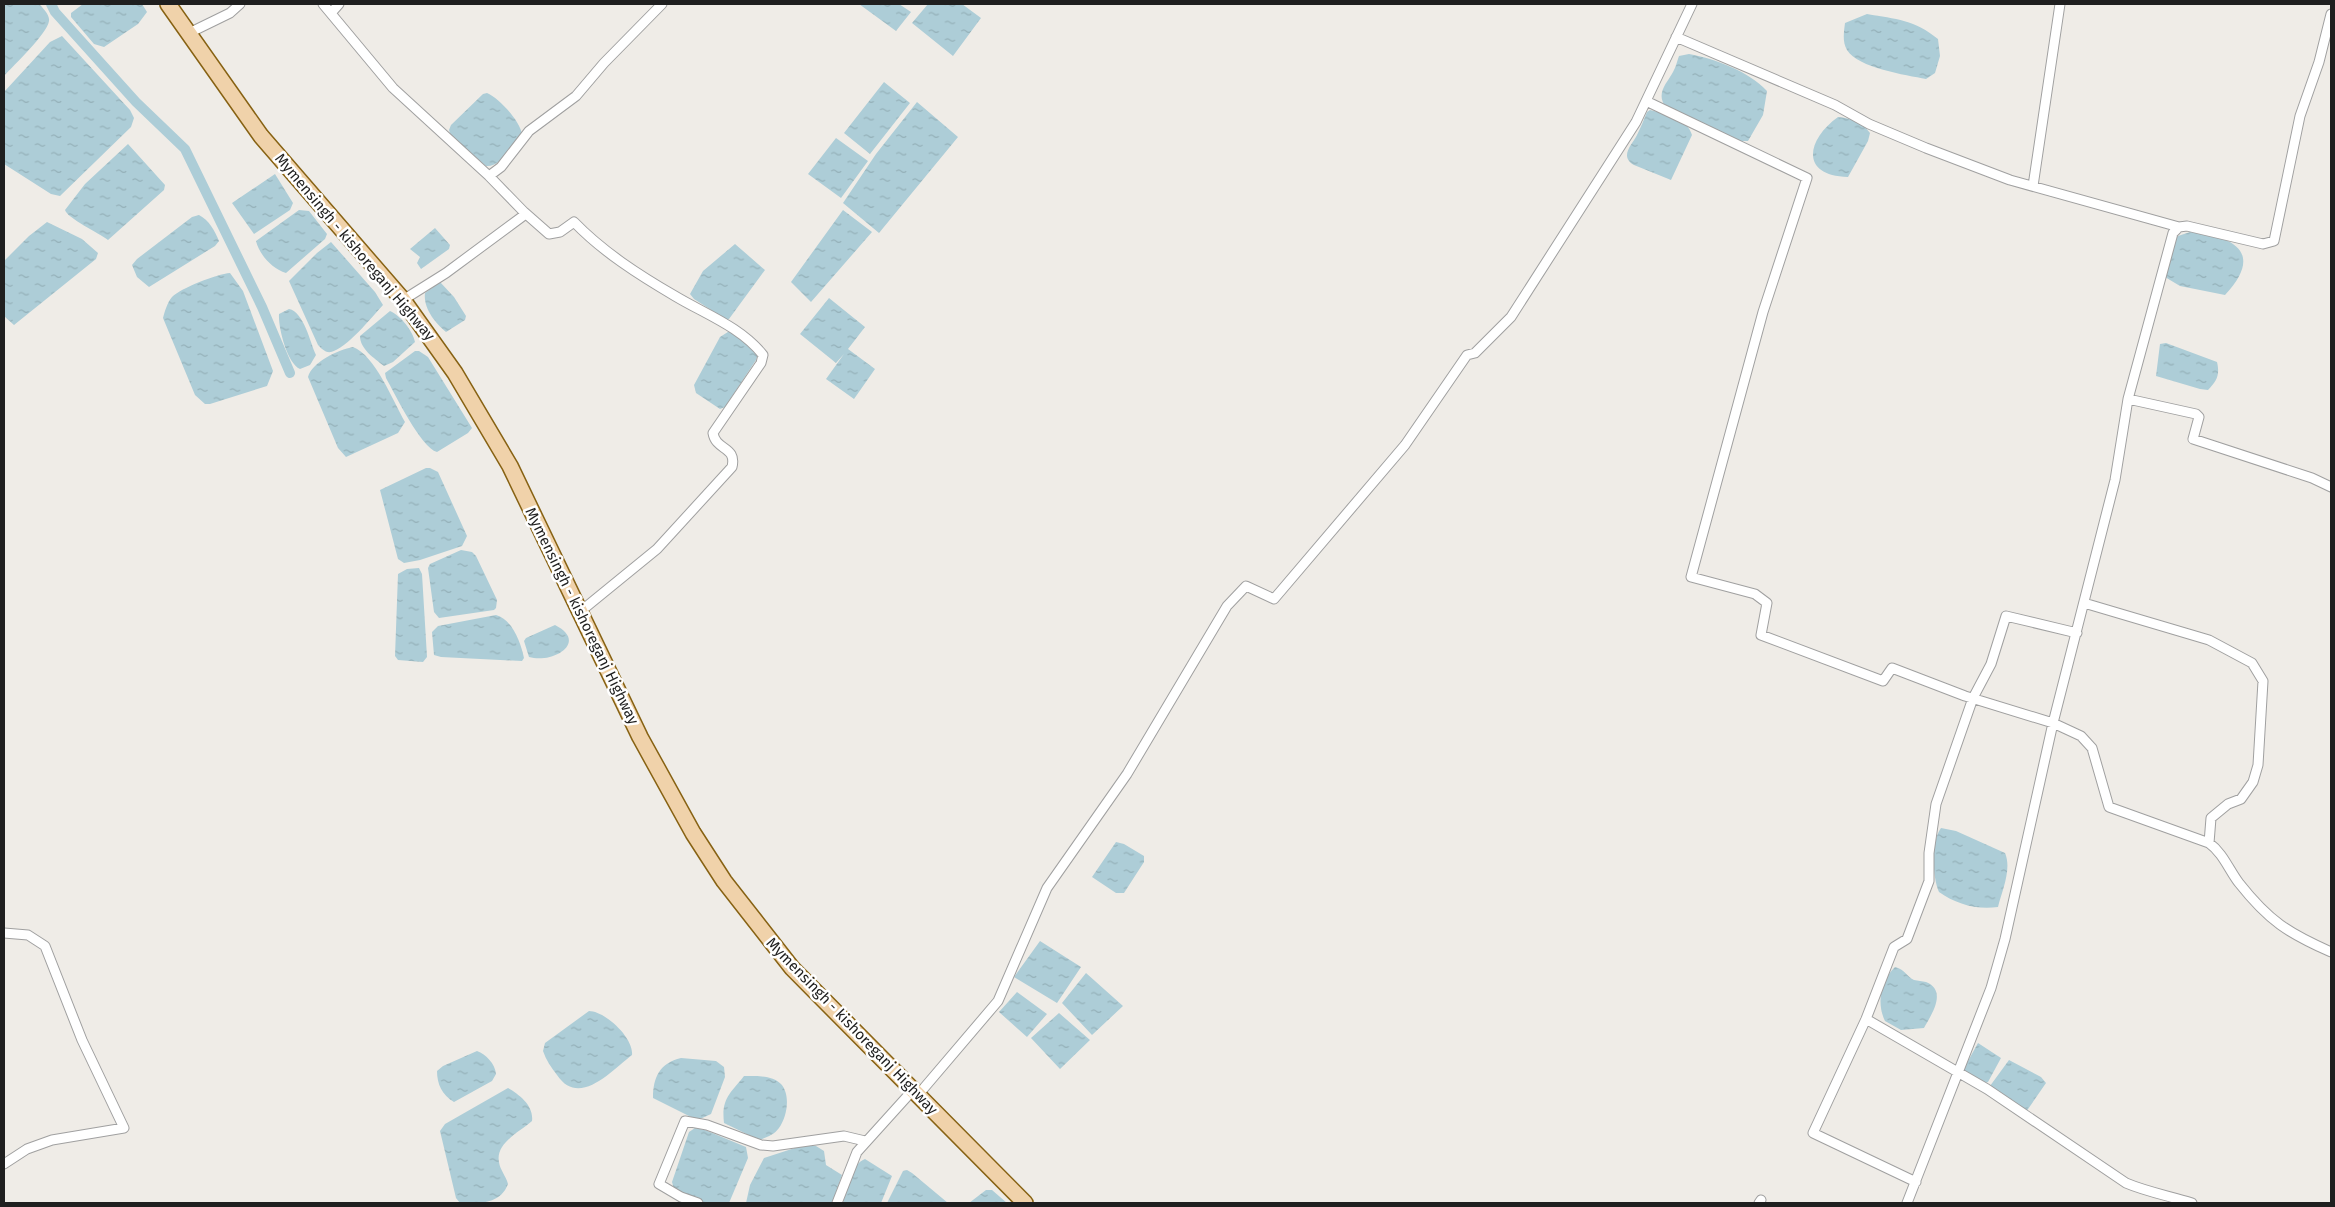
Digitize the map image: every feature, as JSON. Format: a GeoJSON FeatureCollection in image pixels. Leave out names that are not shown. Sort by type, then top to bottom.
{"type":"FeatureCollection","features":[{"type":"Feature","properties":{"kind":"main road","name":"Mymensingh - kishoreganj Highway"},"geometry":{"type":"LineString","coordinates":[[168,4],[187,34],[261,136],[403,300],[440,351],[487,425],[581,611],[640,737],[693,833],[724,881],[792,968],[1025,1203]]}},
{"type":"Feature","properties":{"kind":"street"},"geometry":{"type":"LineString","coordinates":[[187,34],[230,13],[240,4]]}},
{"type":"Feature","properties":{"kind":"street"},"geometry":{"type":"LineString","coordinates":[[323,4],[392,88],[550,234],[560,232],[574,222],[597,245],[674,296],[747,336],[763,354],[761,363],[713,433],[721,446],[734,458],[732,468],[657,548],[581,611]]}},
{"type":"Feature","properties":{"kind":"street"},"geometry":{"type":"LineString","coordinates":[[331,13],[339,4]]}},
{"type":"Feature","properties":{"kind":"street"},"geometry":{"type":"LineString","coordinates":[[489,176],[501,167],[529,130],[576,96],[604,63],[662,4]]}},
{"type":"Feature","properties":{"kind":"street"},"geometry":{"type":"LineString","coordinates":[[837,1203],[848,1170],[865,1141],[916,1092],[998,1001],[1047,888],[1127,774],[1227,606],[1246,586],[1274,599],[1404,445],[1467,355],[1475,353],[1511,316],[1636,122],[1692,4]]}},
{"type":"Feature","properties":{"kind":"street"},"geometry":{"type":"LineString","coordinates":[[2033,186],[2060,4]]}},
{"type":"Feature","properties":{"kind":"street"},"geometry":{"type":"LineString","coordinates":[[1676,37],[1835,105],[1870,124],[1926,148],[2010,180],[2178,227],[2198,227],[2263,244],[2274,242],[2300,116],[2319,62],[2331,14]]}},
{"type":"Feature","properties":{"kind":"street"},"geometry":{"type":"LineString","coordinates":[[1646,101],[1807,178],[1763,312],[1691,577],[1755,594],[1767,603],[1761,635],[1883,681],[1892,668],[1973,698],[2053,723],[2081,736],[2092,748],[2108,807],[2209,843],[2217,848],[2237,880],[2269,917],[2294,936],[2331,952]]}},
{"type":"Feature","properties":{"kind":"street"},"geometry":{"type":"LineString","coordinates":[[403,300],[446,273],[523,216],[524,212]]}},
{"type":"Feature","properties":{"kind":"street"},"geometry":{"type":"LineString","coordinates":[[1907,1203],[1960,1073],[1991,988],[2005,939],[2053,723],[2114,480],[2128,399],[2162,269],[2173,233],[2178,227]]}},
{"type":"Feature","properties":{"kind":"street"},"geometry":{"type":"LineString","coordinates":[[2128,399],[2196,414],[2199,417],[2193,439],[2312,478],[2331,488]]}},
{"type":"Feature","properties":{"kind":"street"},"geometry":{"type":"LineString","coordinates":[[2084,603],[2209,640],[2252,663],[2264,681],[2258,765],[2253,782],[2241,799],[2228,804],[2210,818],[2209,843]]}},
{"type":"Feature","properties":{"kind":"street"},"geometry":{"type":"LineString","coordinates":[[1916,1182],[1813,1133],[1866,1019],[1894,947],[1907,939],[1929,882],[1929,853],[1936,804],[1973,698],[1991,664],[2006,616],[2077,633]]}},
{"type":"Feature","properties":{"kind":"street"},"geometry":{"type":"LineString","coordinates":[[4,932],[28,935],[45,946],[82,1040],[124,1128],[52,1140],[27,1149],[4,1164]]}},
{"type":"Feature","properties":{"kind":"street"},"geometry":{"type":"LineString","coordinates":[[1866,1019],[1987,1089],[2126,1183],[2140,1189],[2160,1192],[2192,1203]]}},
{"type":"Feature","properties":{"kind":"street"},"geometry":{"type":"LineString","coordinates":[[698,1203],[681,1197],[660,1184],[686,1121],[707,1125],[760,1145],[773,1146],[844,1136],[865,1141]]}},
{"type":"Feature","properties":{"kind":"water"},"geometry":{"type":"Polygon","coordinates":[[[4,4],[39,4],[46,12],[49,21],[43,34],[4,76],[4,4]]]}},
{"type":"Feature","properties":{"kind":"water"},"geometry":{"type":"Polygon","coordinates":[[[83,4],[142,4],[147,12],[138,24],[104,47],[94,44],[71,17],[71,13],[83,4]]]}},
{"type":"Feature","properties":{"kind":"water"},"geometry":{"type":"Polygon","coordinates":[[[859,4],[899,4],[911,12],[896,31],[859,4]]]}},
{"type":"Feature","properties":{"kind":"water"},"geometry":{"type":"Polygon","coordinates":[[[928,4],[962,4],[981,18],[953,56],[912,23],[928,4]]]}},
{"type":"Feature","properties":{"kind":"water"},"geometry":{"type":"Polygon","coordinates":[[[1867,14],[1913,24],[1938,39],[1940,56],[1935,73],[1926,79],[1883,70],[1861,62],[1853,56],[1844,44],[1845,23],[1867,14]]]}},
{"type":"Feature","properties":{"kind":"water"},"geometry":{"type":"Polygon","coordinates":[[[62,36],[130,110],[134,118],[131,127],[60,196],[51,194],[4,164],[4,92],[50,42],[62,36]]]}},
{"type":"Feature","properties":{"kind":"water"},"geometry":{"type":"Polygon","coordinates":[[[1689,54],[1731,67],[1751,77],[1767,91],[1763,115],[1748,141],[1739,141],[1665,106],[1662,97],[1663,88],[1674,70],[1679,56],[1689,54]]]}},
{"type":"Feature","properties":{"kind":"water"},"geometry":{"type":"Polygon","coordinates":[[[884,82],[910,103],[870,154],[844,133],[884,82]]]}},
{"type":"Feature","properties":{"kind":"water"},"geometry":{"type":"Polygon","coordinates":[[[487,93],[508,110],[522,134],[511,149],[491,166],[486,166],[451,136],[449,130],[451,125],[483,94],[487,93]]]}},
{"type":"Feature","properties":{"kind":"water"},"geometry":{"type":"Polygon","coordinates":[[[917,102],[958,137],[879,233],[843,203],[876,154],[917,102]]]}},
{"type":"Feature","properties":{"kind":"water"},"geometry":{"type":"Polygon","coordinates":[[[1650,110],[1669,115],[1681,121],[1690,129],[1692,135],[1671,180],[1634,165],[1627,158],[1628,150],[1647,112],[1650,110]]]}},
{"type":"Feature","properties":{"kind":"water"},"geometry":{"type":"Polygon","coordinates":[[[1838,117],[1864,126],[1870,133],[1868,141],[1848,177],[1832,175],[1822,170],[1815,164],[1813,155],[1814,146],[1819,136],[1838,117]]]}},
{"type":"Feature","properties":{"kind":"water"},"geometry":{"type":"Polygon","coordinates":[[[836,138],[868,161],[841,198],[808,174],[836,138]]]}},
{"type":"Feature","properties":{"kind":"water"},"geometry":{"type":"Polygon","coordinates":[[[128,144],[165,185],[164,190],[108,240],[77,221],[65,210],[85,184],[128,144]]]}},
{"type":"Feature","properties":{"kind":"water"},"geometry":{"type":"Polygon","coordinates":[[[275,174],[293,203],[290,210],[254,234],[232,203],[275,174]]]}},
{"type":"Feature","properties":{"kind":"water"},"geometry":{"type":"Polygon","coordinates":[[[299,210],[309,211],[327,234],[325,239],[286,273],[276,268],[267,260],[260,251],[256,241],[299,210]]]}},
{"type":"Feature","properties":{"kind":"water"},"geometry":{"type":"Polygon","coordinates":[[[843,210],[872,232],[811,302],[791,282],[843,210]]]}},
{"type":"Feature","properties":{"kind":"water"},"geometry":{"type":"Polygon","coordinates":[[[199,215],[209,223],[216,233],[219,241],[215,246],[149,287],[137,277],[132,265],[137,259],[192,217],[199,215]]]}},
{"type":"Feature","properties":{"kind":"water"},"geometry":{"type":"Polygon","coordinates":[[[47,222],[82,239],[98,253],[96,259],[14,325],[4,316],[4,261],[29,236],[47,222]]]}},
{"type":"Feature","properties":{"kind":"water"},"geometry":{"type":"Polygon","coordinates":[[[435,228],[450,245],[449,249],[421,269],[417,263],[420,257],[410,249],[435,228]]]}},
{"type":"Feature","properties":{"kind":"water"},"geometry":{"type":"Polygon","coordinates":[[[2190,232],[2219,237],[2231,242],[2239,249],[2243,257],[2242,268],[2237,280],[2225,295],[2180,286],[2165,277],[2175,237],[2190,232]]]}},
{"type":"Feature","properties":{"kind":"water"},"geometry":{"type":"Polygon","coordinates":[[[331,242],[375,292],[383,305],[344,345],[337,350],[327,352],[318,345],[289,281],[331,242]]]}},
{"type":"Feature","properties":{"kind":"water"},"geometry":{"type":"Polygon","coordinates":[[[735,244],[765,270],[729,319],[725,319],[694,299],[690,294],[703,271],[735,244]]]}},
{"type":"Feature","properties":{"kind":"water"},"geometry":{"type":"Polygon","coordinates":[[[230,273],[243,291],[273,371],[267,386],[205,404],[195,395],[163,318],[166,307],[177,293],[200,282],[230,273]]]}},
{"type":"Feature","properties":{"kind":"water"},"geometry":{"type":"Polygon","coordinates":[[[440,282],[454,297],[466,316],[465,320],[446,332],[431,315],[425,299],[425,293],[440,282]]]}},
{"type":"Feature","properties":{"kind":"water"},"geometry":{"type":"Polygon","coordinates":[[[829,298],[865,327],[848,349],[875,369],[854,399],[826,379],[844,354],[836,363],[800,334],[829,298]]]}},
{"type":"Feature","properties":{"kind":"water"},"geometry":{"type":"Polygon","coordinates":[[[289,309],[294,311],[303,321],[316,355],[310,365],[300,369],[291,360],[287,352],[280,327],[279,314],[289,309]]]}},
{"type":"Feature","properties":{"kind":"water"},"geometry":{"type":"Polygon","coordinates":[[[390,311],[406,324],[415,342],[393,362],[384,366],[365,349],[360,336],[390,311]]]}},
{"type":"Feature","properties":{"kind":"water"},"geometry":{"type":"Polygon","coordinates":[[[731,330],[758,354],[725,407],[720,409],[696,393],[694,385],[720,337],[731,330]]]}},
{"type":"Feature","properties":{"kind":"water"},"geometry":{"type":"Polygon","coordinates":[[[2166,343],[2217,362],[2218,371],[2214,384],[2208,390],[2200,389],[2156,376],[2160,344],[2166,343]]]}},
{"type":"Feature","properties":{"kind":"water"},"geometry":{"type":"Polygon","coordinates":[[[353,347],[369,359],[376,369],[405,422],[398,433],[346,457],[338,448],[308,377],[310,372],[320,362],[333,354],[353,347]]]}},
{"type":"Feature","properties":{"kind":"water"},"geometry":{"type":"Polygon","coordinates":[[[415,351],[419,351],[428,357],[472,428],[468,433],[437,452],[416,431],[386,378],[385,373],[415,351]]]}},
{"type":"Feature","properties":{"kind":"water"},"geometry":{"type":"Polygon","coordinates":[[[426,468],[438,472],[467,536],[462,546],[420,560],[404,563],[398,559],[380,490],[426,468]]]}},
{"type":"Feature","properties":{"kind":"water"},"geometry":{"type":"Polygon","coordinates":[[[461,550],[472,552],[476,556],[497,600],[496,608],[494,610],[439,618],[434,612],[428,568],[430,564],[461,550]]]}},
{"type":"Feature","properties":{"kind":"water"},"geometry":{"type":"Polygon","coordinates":[[[419,568],[422,574],[427,657],[423,662],[398,660],[395,656],[398,574],[407,569],[419,568]]]}},
{"type":"Feature","properties":{"kind":"water"},"geometry":{"type":"Polygon","coordinates":[[[496,615],[507,621],[515,632],[523,652],[524,658],[522,661],[441,657],[434,655],[432,632],[438,626],[496,615]]]}},
{"type":"Feature","properties":{"kind":"water"},"geometry":{"type":"Polygon","coordinates":[[[555,625],[565,632],[569,638],[564,650],[548,657],[529,657],[524,641],[526,638],[555,625]]]}},
{"type":"Feature","properties":{"kind":"water"},"geometry":{"type":"Polygon","coordinates":[[[1941,828],[1956,831],[2005,853],[2007,873],[1998,907],[1974,907],[1952,900],[1939,892],[1935,877],[1934,850],[1935,841],[1941,828]]]}},
{"type":"Feature","properties":{"kind":"water"},"geometry":{"type":"Polygon","coordinates":[[[1116,842],[1124,844],[1144,856],[1144,862],[1124,893],[1116,893],[1092,877],[1116,842]]]}},
{"type":"Feature","properties":{"kind":"water"},"geometry":{"type":"Polygon","coordinates":[[[1040,941],[1081,967],[1057,1003],[1014,977],[1040,941]]]}},
{"type":"Feature","properties":{"kind":"water"},"geometry":{"type":"Polygon","coordinates":[[[1895,967],[1914,980],[1926,982],[1933,986],[1936,991],[1936,1004],[1924,1028],[1901,1030],[1885,1021],[1881,1007],[1881,992],[1886,978],[1895,967]]]}},
{"type":"Feature","properties":{"kind":"water"},"geometry":{"type":"Polygon","coordinates":[[[1086,973],[1123,1006],[1092,1035],[1062,1003],[1086,973]]]}},
{"type":"Feature","properties":{"kind":"water"},"geometry":{"type":"Polygon","coordinates":[[[1017,992],[1047,1014],[1027,1037],[999,1012],[1017,992]]]}},
{"type":"Feature","properties":{"kind":"water"},"geometry":{"type":"Polygon","coordinates":[[[589,1011],[603,1015],[617,1027],[628,1041],[632,1055],[595,1083],[575,1088],[566,1084],[557,1075],[543,1051],[545,1043],[589,1011]]]}},
{"type":"Feature","properties":{"kind":"water"},"geometry":{"type":"Polygon","coordinates":[[[1059,1013],[1090,1040],[1060,1069],[1031,1038],[1059,1013]]]}},
{"type":"Feature","properties":{"kind":"water"},"geometry":{"type":"Polygon","coordinates":[[[1978,1043],[2001,1058],[1988,1082],[1985,1083],[1963,1070],[1978,1043]]]}},
{"type":"Feature","properties":{"kind":"water"},"geometry":{"type":"Polygon","coordinates":[[[477,1051],[484,1054],[490,1060],[496,1074],[492,1081],[454,1102],[441,1089],[437,1071],[443,1066],[477,1051]]]}},
{"type":"Feature","properties":{"kind":"water"},"geometry":{"type":"Polygon","coordinates":[[[681,1058],[716,1061],[724,1067],[725,1077],[711,1114],[700,1119],[693,1118],[653,1098],[654,1084],[659,1072],[668,1063],[681,1058]]]}},
{"type":"Feature","properties":{"kind":"water"},"geometry":{"type":"Polygon","coordinates":[[[2009,1060],[2041,1077],[2046,1083],[2026,1112],[1990,1086],[2009,1060]]]}},
{"type":"Feature","properties":{"kind":"water"},"geometry":{"type":"Polygon","coordinates":[[[744,1076],[774,1079],[781,1084],[786,1094],[787,1106],[782,1123],[770,1136],[759,1140],[724,1123],[723,1114],[728,1096],[744,1076]]]}},
{"type":"Feature","properties":{"kind":"water"},"geometry":{"type":"Polygon","coordinates":[[[508,1088],[517,1094],[531,1110],[532,1121],[510,1138],[501,1149],[499,1162],[508,1184],[500,1196],[494,1199],[481,1203],[460,1203],[456,1198],[440,1131],[445,1124],[508,1088]]]}},
{"type":"Feature","properties":{"kind":"water"},"geometry":{"type":"Polygon","coordinates":[[[695,1128],[705,1130],[746,1147],[748,1158],[729,1203],[704,1203],[674,1189],[672,1182],[689,1132],[695,1128]]]}},
{"type":"Feature","properties":{"kind":"water"},"geometry":{"type":"Polygon","coordinates":[[[804,1145],[816,1146],[824,1151],[826,1165],[842,1175],[832,1203],[746,1203],[750,1185],[764,1158],[804,1145]]]}},
{"type":"Feature","properties":{"kind":"water"},"geometry":{"type":"Polygon","coordinates":[[[865,1159],[892,1176],[881,1203],[843,1203],[856,1166],[865,1159]]]}},
{"type":"Feature","properties":{"kind":"water"},"geometry":{"type":"Polygon","coordinates":[[[907,1170],[948,1203],[887,1203],[903,1171],[907,1170]]]}},
{"type":"Feature","properties":{"kind":"water"},"geometry":{"type":"Polygon","coordinates":[[[986,1190],[992,1190],[1007,1203],[969,1203],[986,1190]]]}},
{"type":"Feature","properties":{"kind":"waterway"},"geometry":{"type":"LineString","coordinates":[[51,4],[55,12],[136,102],[185,149],[262,307],[290,373]]}}]}
